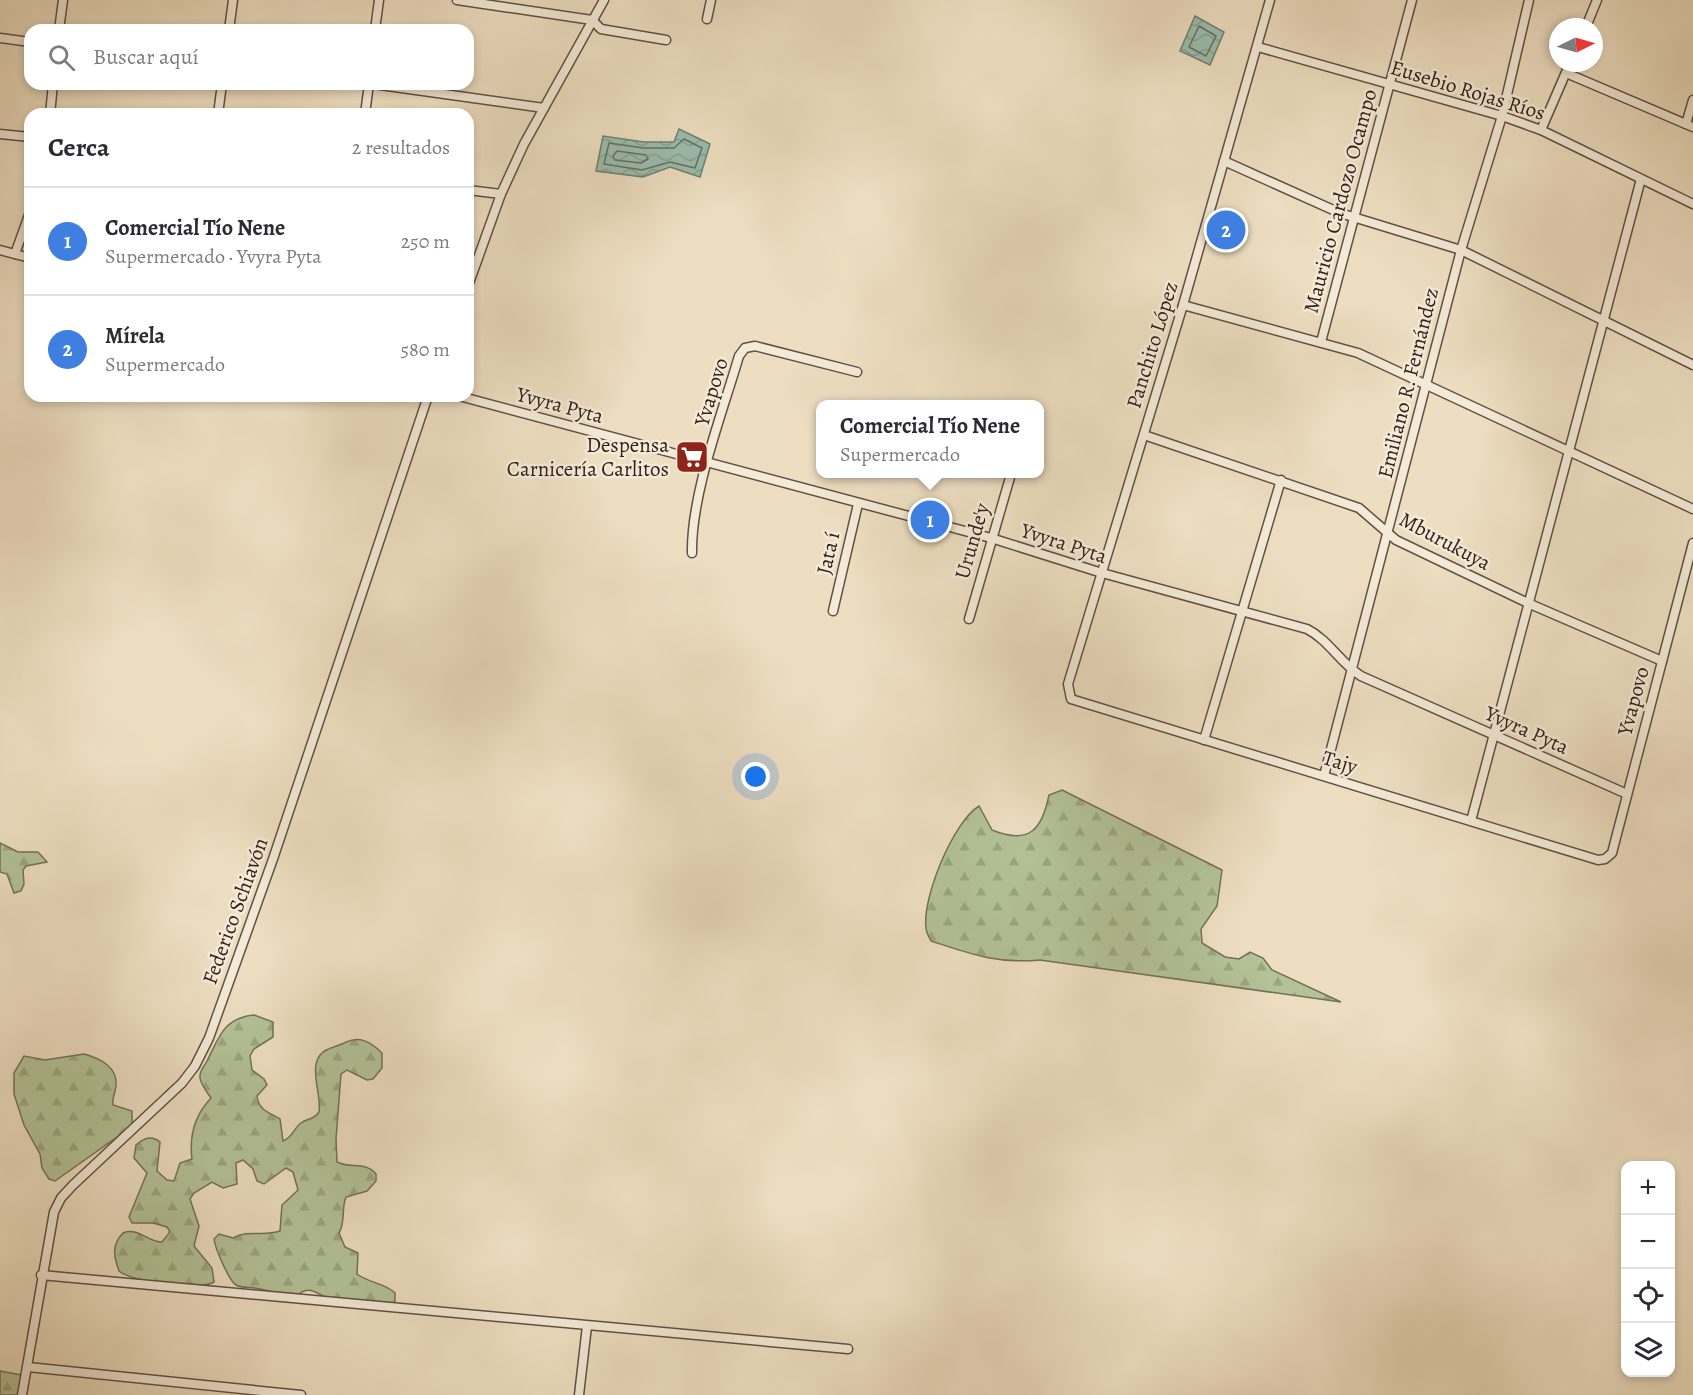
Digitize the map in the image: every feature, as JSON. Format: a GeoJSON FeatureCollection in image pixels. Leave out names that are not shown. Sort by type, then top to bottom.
{"type":"FeatureCollection","features":[{"type":"Feature","properties":{"kind":"street"},"geometry":{"type":"LineString","coordinates":[[60,24],[63,0]]}},
{"type":"Feature","properties":{"kind":"street"},"geometry":{"type":"LineString","coordinates":[[230,24],[233,0]]}},
{"type":"Feature","properties":{"kind":"street"},"geometry":{"type":"LineString","coordinates":[[376,24],[379,0]]}},
{"type":"Feature","properties":{"kind":"street"},"geometry":{"type":"LineString","coordinates":[[456,0],[592,20],[601,29],[666,40]]}},
{"type":"Feature","properties":{"kind":"street"},"geometry":{"type":"LineString","coordinates":[[474,269],[501,194],[544,108],[604,0]]}},
{"type":"Feature","properties":{"kind":"street"},"geometry":{"type":"LineString","coordinates":[[706,19],[711,0]]}},
{"type":"Feature","properties":{"kind":"street","name":"Panchito López"},"geometry":{"type":"LineString","coordinates":[[1071,699],[1068,684],[1183,305],[1270,0]]}},
{"type":"Feature","properties":{"kind":"street","name":"Mauricio Cardozo Ocampo"},"geometry":{"type":"LineString","coordinates":[[1321,342],[1352,217],[1412,0]]}},
{"type":"Feature","properties":{"kind":"street","name":"Emiliano R. Fernández"},"geometry":{"type":"LineString","coordinates":[[1324,776],[1350,669],[1389,533],[1461,250],[1502,116],[1529,0]]}},
{"type":"Feature","properties":{"kind":"street"},"geometry":{"type":"LineString","coordinates":[[1590,18],[1598,0]]}},
{"type":"Feature","properties":{"kind":"street"},"geometry":{"type":"LineString","coordinates":[[0,38],[24,41]]}},
{"type":"Feature","properties":{"kind":"street","name":"Eusebio Rojas Ríos"},"geometry":{"type":"LineString","coordinates":[[1258,47],[1502,116],[1541,130],[1693,204]]}},
{"type":"Feature","properties":{"kind":"street"},"geometry":{"type":"LineString","coordinates":[[1541,130],[1566,73],[1690,125],[1693,100]]}},
{"type":"Feature","properties":{"kind":"street"},"geometry":{"type":"LineString","coordinates":[[51,108],[52,90]]}},
{"type":"Feature","properties":{"kind":"street"},"geometry":{"type":"LineString","coordinates":[[219,108],[221,90]]}},
{"type":"Feature","properties":{"kind":"street"},"geometry":{"type":"LineString","coordinates":[[366,108],[370,90]]}},
{"type":"Feature","properties":{"kind":"street"},"geometry":{"type":"LineString","coordinates":[[414,90],[544,108]]}},
{"type":"Feature","properties":{"kind":"street"},"geometry":{"type":"LineString","coordinates":[[0,134],[24,136]]}},
{"type":"Feature","properties":{"kind":"street"},"geometry":{"type":"LineString","coordinates":[[1224,160],[1352,217],[1461,250],[1693,365]]}},
{"type":"Feature","properties":{"kind":"street"},"geometry":{"type":"LineString","coordinates":[[1471,821],[1496,735],[1641,179]]}},
{"type":"Feature","properties":{"kind":"street"},"geometry":{"type":"LineString","coordinates":[[474,191],[501,194]]}},
{"type":"Feature","properties":{"kind":"street"},"geometry":{"type":"LineString","coordinates":[[15,254],[24,229]]}},
{"type":"Feature","properties":{"kind":"street"},"geometry":{"type":"LineString","coordinates":[[0,250],[24,256]]}},
{"type":"Feature","properties":{"kind":"street"},"geometry":{"type":"LineString","coordinates":[[1183,305],[1358,353],[1693,509]]}},
{"type":"Feature","properties":{"kind":"street","name":"Yvapovo"},"geometry":{"type":"LineString","coordinates":[[692,553],[692,528],[708,463],[739,356],[745,348],[755,346],[857,372]]}},
{"type":"Feature","properties":{"kind":"street","name":"Yvyra Pyta"},"geometry":{"type":"LineString","coordinates":[[474,400],[991,538],[1242,614],[1307,629],[1320,635],[1350,669],[1628,794]]}},
{"type":"Feature","properties":{"kind":"street","name":"Federico Schiavón"},"geometry":{"type":"LineString","coordinates":[[22,1395],[41,1275],[54,1212],[61,1198],[182,1083],[195,1066],[209,1038],[273,859],[426,402]]}},
{"type":"Feature","properties":{"kind":"street","name":"Mburukuya"},"geometry":{"type":"LineString","coordinates":[[1144,435],[1359,508],[1396,540],[1530,604],[1662,660]]}},
{"type":"Feature","properties":{"kind":"street","name":"Urunde'y"},"geometry":{"type":"LineString","coordinates":[[969,619],[1010,478]]}},
{"type":"Feature","properties":{"kind":"street"},"geometry":{"type":"LineString","coordinates":[[1204,740],[1281,480]]}},
{"type":"Feature","properties":{"kind":"street","name":"Jata í"},"geometry":{"type":"LineString","coordinates":[[832,611],[858,504]]}},
{"type":"Feature","properties":{"kind":"street","name":"Yvapovo"},"geometry":{"type":"LineString","coordinates":[[1598,860],[1605,860],[1612,853],[1693,543]]}},
{"type":"Feature","properties":{"kind":"street","name":"Tajy"},"geometry":{"type":"LineString","coordinates":[[1071,699],[1598,860]]}},
{"type":"Feature","properties":{"kind":"street"},"geometry":{"type":"LineString","coordinates":[[41,1275],[848,1349]]}},
{"type":"Feature","properties":{"kind":"street"},"geometry":{"type":"LineString","coordinates":[[579,1395],[587,1326]]}},
{"type":"Feature","properties":{"kind":"street"},"geometry":{"type":"LineString","coordinates":[[28,1366],[301,1395]]}},
{"type":"Feature","properties":{"kind":"green space"},"geometry":{"type":"Polygon","coordinates":[[[1062,790],[1222,870],[1217,906],[1201,929],[1202,943],[1225,957],[1239,959],[1250,952],[1263,958],[1272,970],[1341,1002],[1040,960],[1010,961],[972,954],[931,941],[926,930],[926,915],[934,880],[950,844],[969,815],[979,806],[992,830],[1016,836],[1024,835],[1038,825],[1049,795],[1062,790]]]}},
{"type":"Feature","properties":{"kind":"green space"},"geometry":{"type":"Polygon","coordinates":[[[0,843],[18,852],[38,852],[47,862],[26,866],[23,870],[24,884],[21,891],[14,893],[7,874],[0,872],[0,843]]]}},
{"type":"Feature","properties":{"kind":"green space"},"geometry":{"type":"Polygon","coordinates":[[[254,1015],[273,1022],[273,1037],[254,1049],[250,1056],[252,1070],[264,1079],[267,1085],[257,1096],[258,1101],[265,1110],[280,1119],[283,1141],[301,1123],[319,1112],[315,1072],[318,1058],[323,1052],[349,1041],[360,1040],[369,1043],[382,1053],[382,1068],[373,1079],[367,1080],[347,1070],[341,1074],[336,1139],[337,1162],[362,1166],[376,1174],[376,1181],[367,1191],[346,1197],[339,1233],[345,1247],[358,1253],[357,1274],[395,1293],[395,1301],[388,1307],[340,1304],[310,1290],[305,1290],[296,1298],[260,1289],[240,1287],[233,1282],[223,1264],[214,1239],[219,1234],[233,1238],[245,1234],[280,1231],[282,1205],[298,1190],[293,1172],[286,1168],[264,1184],[257,1181],[253,1169],[243,1160],[236,1163],[237,1184],[223,1188],[212,1182],[194,1193],[190,1199],[199,1226],[194,1246],[212,1268],[214,1282],[195,1286],[166,1284],[137,1279],[119,1271],[115,1247],[123,1233],[134,1232],[162,1242],[170,1232],[167,1227],[153,1223],[132,1223],[129,1217],[147,1173],[134,1158],[136,1145],[148,1138],[160,1142],[157,1171],[167,1180],[174,1181],[180,1163],[192,1159],[191,1142],[194,1126],[201,1111],[211,1098],[201,1081],[201,1071],[223,1031],[235,1020],[254,1015]]]}},
{"type":"Feature","properties":{"kind":"green space"},"geometry":{"type":"Polygon","coordinates":[[[84,1054],[96,1058],[111,1069],[116,1079],[113,1105],[132,1111],[132,1125],[134,1125],[55,1181],[49,1179],[42,1168],[40,1154],[24,1125],[14,1094],[14,1073],[24,1056],[45,1060],[84,1054]]]}},
{"type":"Feature","properties":{"kind":"green space"},"geometry":{"type":"Polygon","coordinates":[[[0,1371],[22,1375],[18,1395],[0,1395],[0,1371]]]}},
{"type":"Feature","properties":{"kind":"water"},"geometry":{"type":"Polygon","coordinates":[[[1195,16],[1224,32],[1210,65],[1180,51],[1195,16]]]}},
{"type":"Feature","properties":{"kind":"water"},"geometry":{"type":"Polygon","coordinates":[[[679,129],[710,144],[700,177],[670,167],[643,177],[596,171],[603,136],[644,142],[674,142],[679,129]]]}},
{"type":"Feature","properties":{"kind":"place","name":"Mírela"},"geometry":{"type":"Point","coordinates":[1226,230]}},
{"type":"Feature","properties":{"kind":"place","name":"Despensa Carnicería Carlitos"},"geometry":{"type":"Point","coordinates":[692,457]}},
{"type":"Feature","properties":{"kind":"place","name":"Comercial Tío Nene"},"geometry":{"type":"Point","coordinates":[930,520]}}]}
